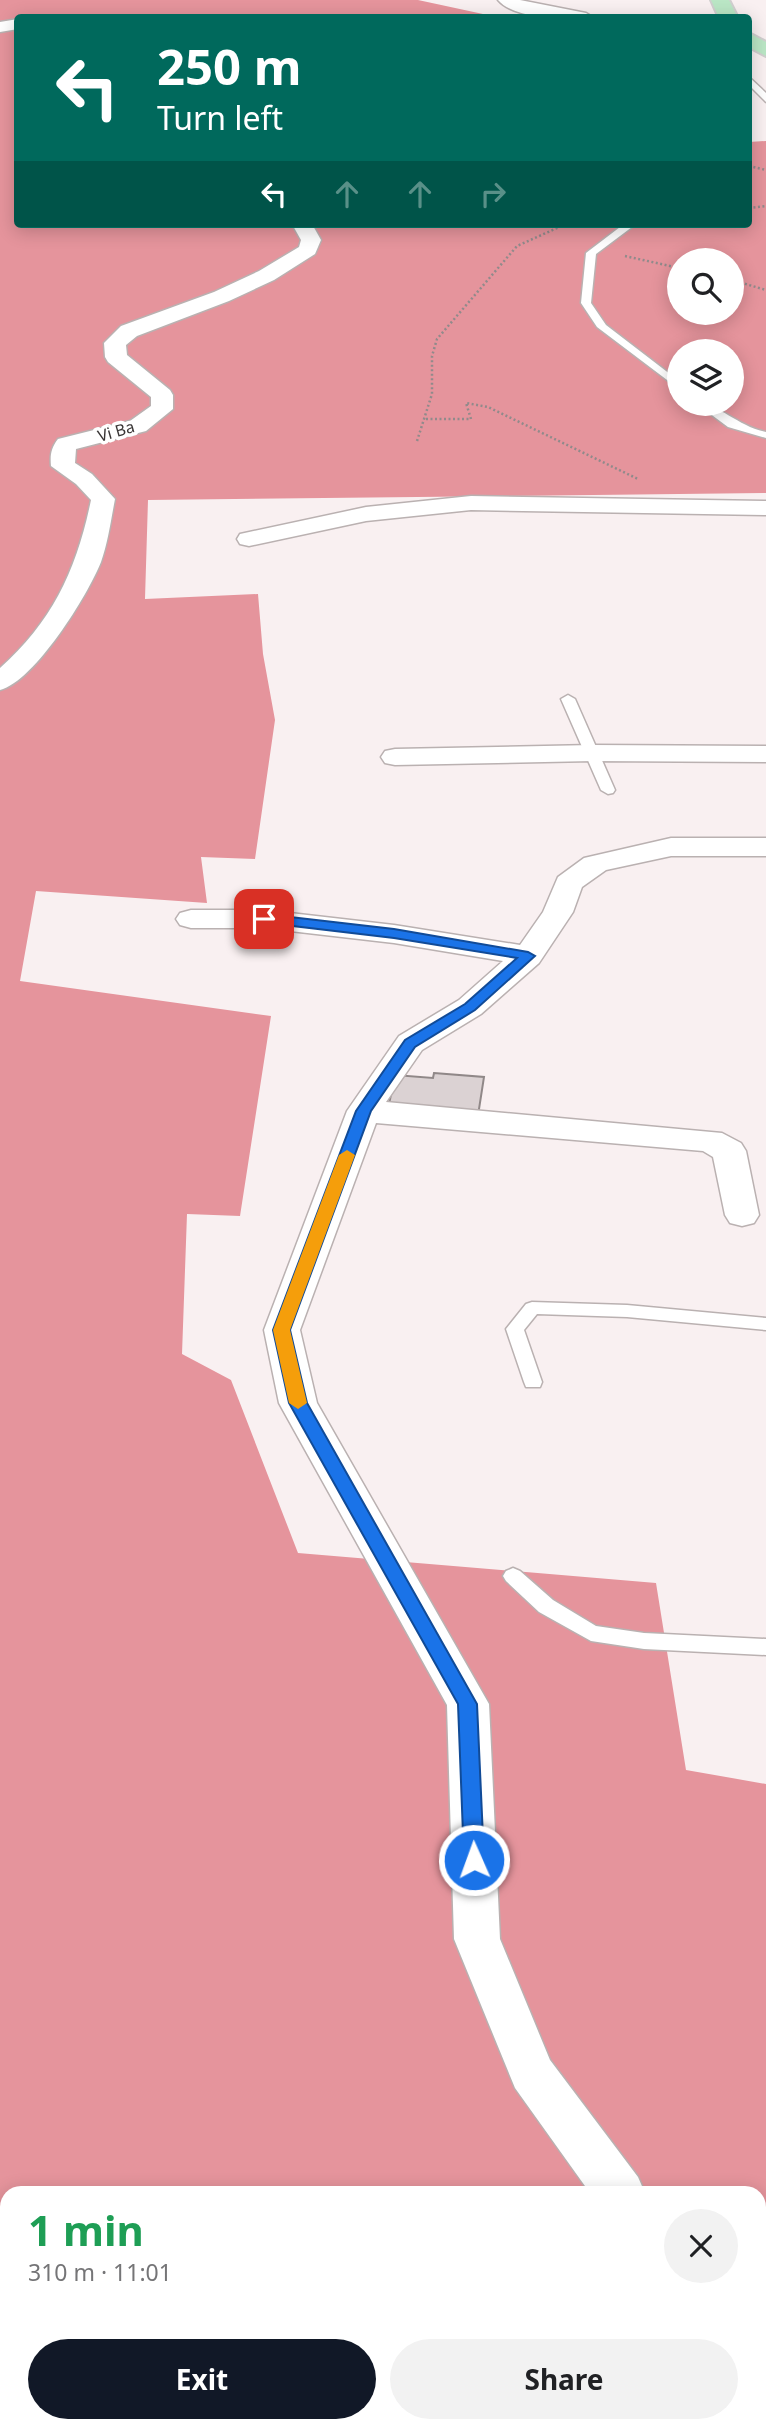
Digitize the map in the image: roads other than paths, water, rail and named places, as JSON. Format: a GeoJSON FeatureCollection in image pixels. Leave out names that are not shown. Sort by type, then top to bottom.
{"type":"FeatureCollection","features":[{"type":"Feature","properties":{"kind":"street"},"geometry":{"type":"LineString","coordinates":[[506,0],[524,8],[561,14]]}},
{"type":"Feature","properties":{"kind":"street","name":"Vi Ba"},"geometry":{"type":"LineString","coordinates":[[0,682],[25,661],[68,599],[88,562],[103,499],[84,479],[63,466],[62,453],[66,444],[138,426],[162,409],[162,395],[116,357],[116,343],[129,331],[266,277],[290,264],[308,250],[310,240],[304,228]]}},
{"type":"Feature","properties":{"kind":"street"},"geometry":{"type":"LineString","coordinates":[[249,538],[366,514],[471,503],[766,508]]}},
{"type":"Feature","properties":{"kind":"street"},"geometry":{"type":"LineString","coordinates":[[395,757],[593,753],[766,754]]}},
{"type":"Feature","properties":{"kind":"street"},"geometry":{"type":"LineString","coordinates":[[615,2186],[533,2073],[477,1938],[468,1704],[298,1403],[282,1330],[363,1111],[410,1043],[470,1007],[528,956],[558,912],[569,883],[595,864],[671,847],[766,847]]}},
{"type":"Feature","properties":{"kind":"street"},"geometry":{"type":"LineString","coordinates":[[191,919],[264,919],[394,934],[528,956]]}},
{"type":"Feature","properties":{"kind":"street"},"geometry":{"type":"LineString","coordinates":[[363,1111],[710,1141],[729,1151],[742,1215]]}},
{"type":"Feature","properties":{"kind":"lane"},"geometry":{"type":"LineString","coordinates":[[752,84],[763,101]]}},
{"type":"Feature","properties":{"kind":"lane"},"geometry":{"type":"LineString","coordinates":[[626,228],[592,253],[586,303],[602,327],[667,377]]}},
{"type":"Feature","properties":{"kind":"lane"},"geometry":{"type":"LineString","coordinates":[[718,416],[744,432],[766,435]]}},
{"type":"Feature","properties":{"kind":"lane"},"geometry":{"type":"LineString","coordinates":[[568,699],[608,790]]}},
{"type":"Feature","properties":{"kind":"lane"},"geometry":{"type":"LineString","coordinates":[[533,1382],[515,1329],[532,1308],[627,1311],[766,1324]]}},
{"type":"Feature","properties":{"kind":"lane"},"geometry":{"type":"LineString","coordinates":[[513,1576],[546,1606],[591,1633],[644,1640],[766,1647]]}}]}
